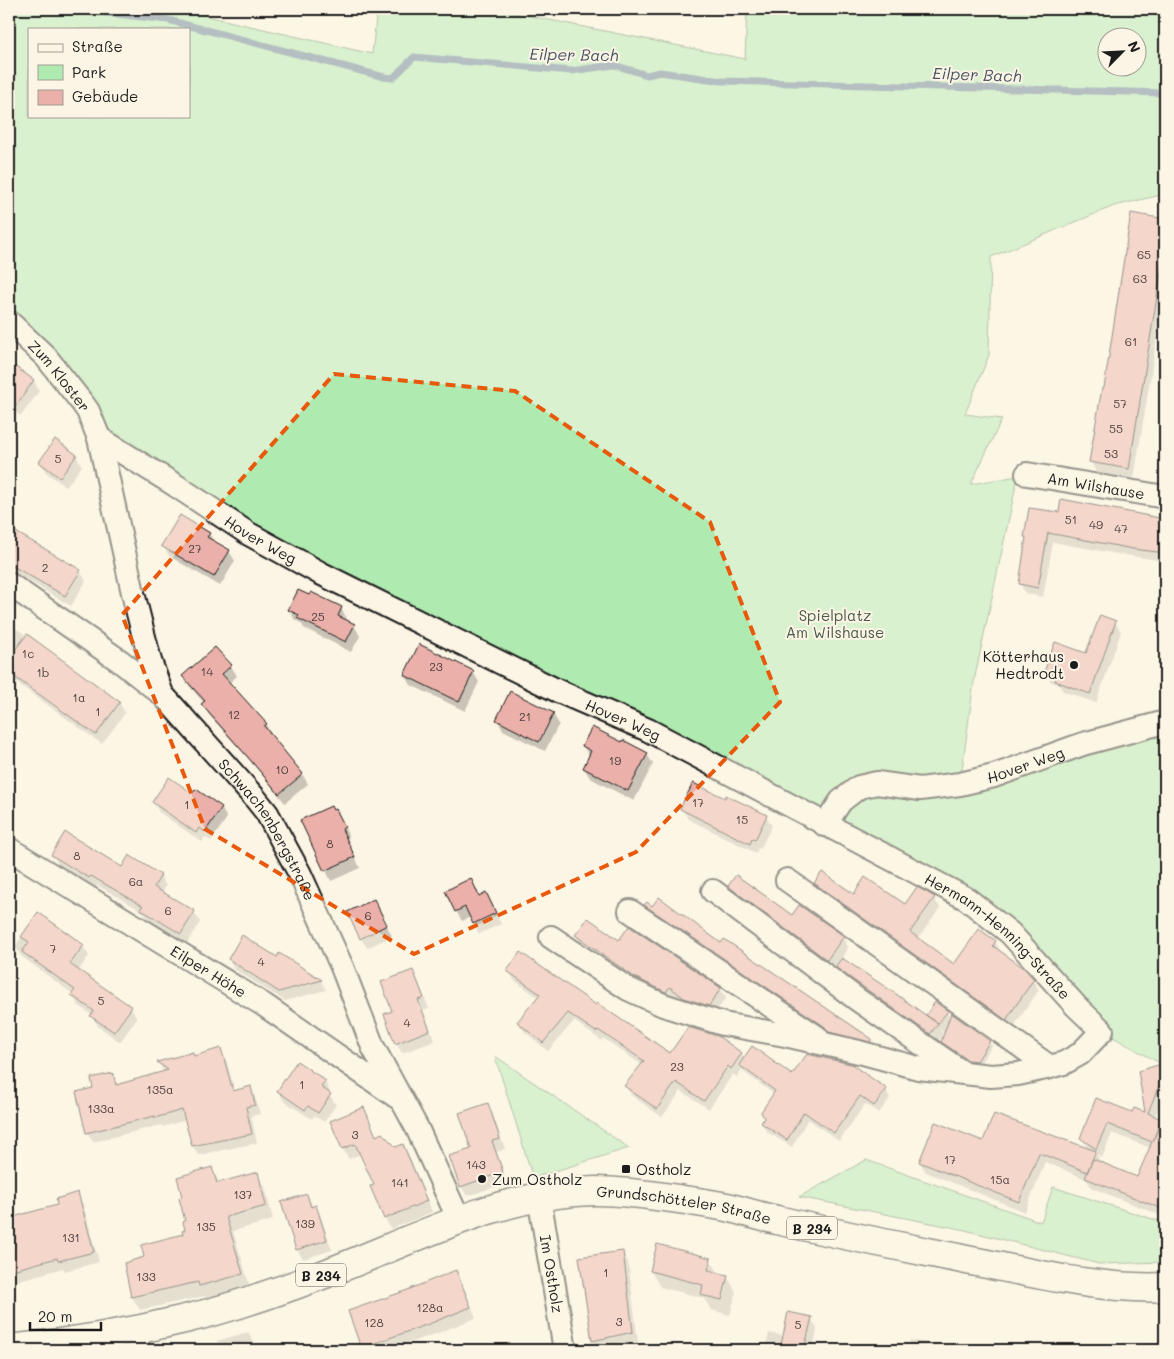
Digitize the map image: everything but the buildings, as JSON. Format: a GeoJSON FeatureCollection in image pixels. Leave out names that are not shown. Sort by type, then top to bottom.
{"type":"FeatureCollection","features":[{"type":"Feature","properties":{"kind":"main road","name":"Grundschötteler Straße"},"geometry":{"type":"LineString","coordinates":[[9,1349],[137,1340],[188,1318],[244,1302],[328,1273],[459,1220],[489,1210],[539,1197],[595,1191],[648,1194],[724,1207],[775,1220],[1076,1281],[1117,1286],[1165,1287]]}},
{"type":"Feature","properties":{"kind":"street","name":"Zum Kloster"},"geometry":{"type":"LineString","coordinates":[[9,322],[46,357],[88,410],[100,438]]}},
{"type":"Feature","properties":{"kind":"street","name":"Schwachenbergstraße"},"geometry":{"type":"LineString","coordinates":[[100,438],[133,593],[150,661],[162,694],[256,798],[267,813],[300,874],[342,968],[373,1047],[417,1128],[459,1220]]}},
{"type":"Feature","properties":{"kind":"street","name":"Hover Weg"},"geometry":{"type":"LineString","coordinates":[[100,438],[249,534],[320,573],[558,691],[648,730],[825,825],[841,801],[859,787],[877,783],[920,789],[960,784],[994,776],[1083,744],[1165,722]]}},
{"type":"Feature","properties":{"kind":"street","name":"Am Wilshause"},"geometry":{"type":"LineString","coordinates":[[1027,474],[1165,497]]}},
{"type":"Feature","properties":{"kind":"street"},"geometry":{"type":"LineString","coordinates":[[9,584],[120,661],[162,694]]}},
{"type":"Feature","properties":{"kind":"street","name":"Hermann-Henning-Straße"},"geometry":{"type":"LineString","coordinates":[[551,937],[628,989],[663,1005],[723,1024],[828,1044],[918,1068],[991,1076],[1018,1074],[1064,1063],[1080,1054],[1102,1031],[1076,1006],[1010,933],[967,899],[825,825]]}},
{"type":"Feature","properties":{"kind":"street","name":"Eilper Höhe"},"geometry":{"type":"LineString","coordinates":[[9,849],[264,1005],[402,1101]]}},
{"type":"Feature","properties":{"kind":"street"},"geometry":{"type":"LineString","coordinates":[[787,880],[1050,1067]]}},
{"type":"Feature","properties":{"kind":"street"},"geometry":{"type":"LineString","coordinates":[[713,891],[858,1000],[965,1074]]}},
{"type":"Feature","properties":{"kind":"street","name":"Hermann-Henning-Straße"},"geometry":{"type":"LineString","coordinates":[[630,911],[828,1044]]}},
{"type":"Feature","properties":{"kind":"street","name":"Im Ostholz"},"geometry":{"type":"LineString","coordinates":[[539,1197],[565,1350]]}},
{"type":"Feature","properties":{"kind":"highlighted area"},"geometry":{"type":"Polygon","coordinates":[[[334,374],[515,391],[710,522],[780,702],[636,852],[414,954],[205,829],[122,615],[334,374]]]}},
{"type":"Feature","properties":{"kind":"green space","name":"Spielplatz Am Wilshause"},"geometry":{"type":"Polygon","coordinates":[[[9,9],[176,9],[372,54],[377,9],[494,9],[745,59],[747,9],[1165,9],[1165,194],[1114,206],[991,257],[989,355],[965,414],[1002,419],[971,484],[1018,476],[974,681],[960,784],[1165,722],[1165,1066],[1102,1031],[967,899],[320,573],[99,438],[9,322],[9,9]]]}},
{"type":"Feature","properties":{"kind":"green space"},"geometry":{"type":"Polygon","coordinates":[[[495,1056],[629,1148],[533,1178],[495,1056]]]}},
{"type":"Feature","properties":{"kind":"green space"},"geometry":{"type":"Polygon","coordinates":[[[866,1160],[1041,1222],[1053,1187],[1165,1223],[1165,1262],[1099,1264],[961,1229],[799,1197],[866,1160]]]}},
{"type":"Feature","properties":{"kind":"waterway","name":"Eilper Bach"},"geometry":{"type":"LineString","coordinates":[[89,9],[99,12],[168,20],[393,78],[414,57],[571,71],[614,65],[647,75],[660,72],[722,81],[1165,93]]}},
{"type":"Feature","properties":{"kind":"place","name":"Kötterhaus Hedtrodt"},"geometry":{"type":"Point","coordinates":[1074,665]}},
{"type":"Feature","properties":{"kind":"place","name":"Ostholz"},"geometry":{"type":"Point","coordinates":[626,1169]}},
{"type":"Feature","properties":{"kind":"place","name":"Zum Ostholz"},"geometry":{"type":"Point","coordinates":[482,1179]}}]}
